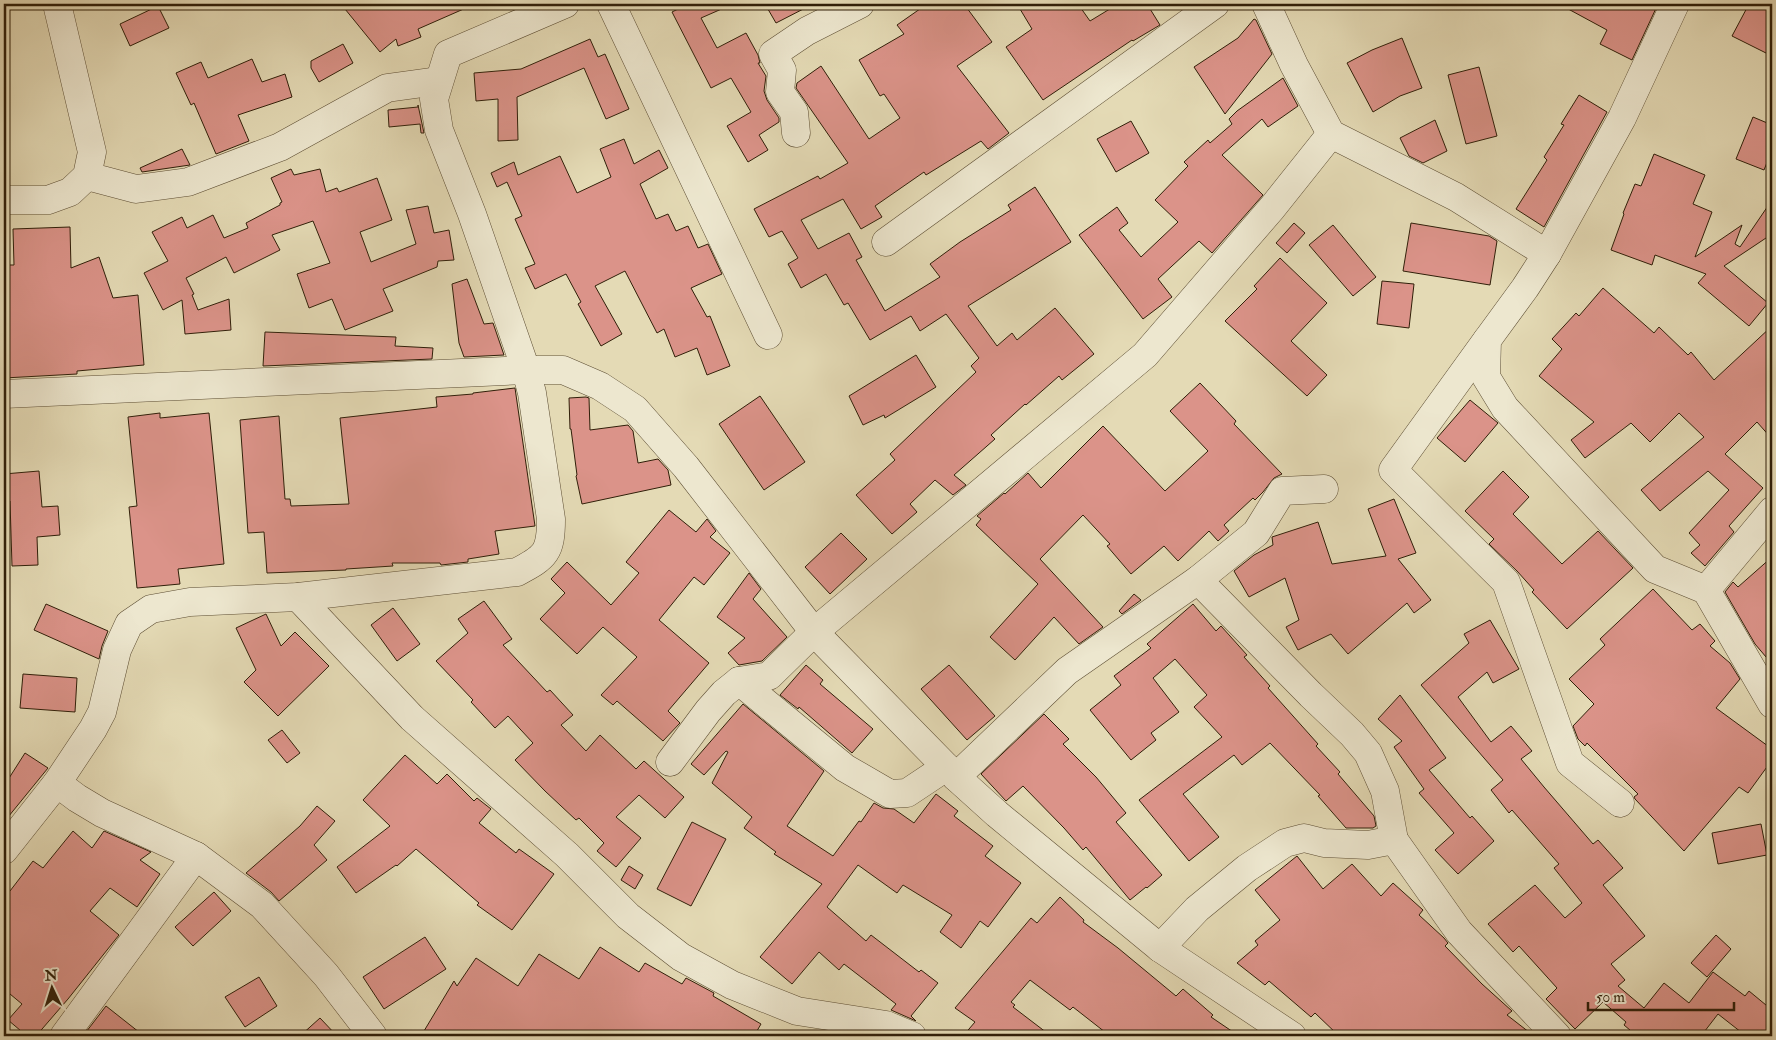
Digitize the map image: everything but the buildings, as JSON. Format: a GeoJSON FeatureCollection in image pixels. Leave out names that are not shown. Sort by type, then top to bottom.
{"type":"FeatureCollection","features":[{"type":"Feature","properties":{"kind":"street"},"geometry":{"type":"LineString","coordinates":[[4,200],[48,200],[70,192],[87,176],[92,152],[57,4]]}},
{"type":"Feature","properties":{"kind":"street"},"geometry":{"type":"LineString","coordinates":[[4,850],[58,783],[102,712],[117,650],[130,624],[151,610],[190,602],[298,597],[518,572],[543,556],[551,540],[550,519],[532,393],[526,370],[472,214],[439,130],[434,99],[438,81],[448,54],[565,4]]}},
{"type":"Feature","properties":{"kind":"street"},"geometry":{"type":"LineString","coordinates":[[611,4],[768,335]]}},
{"type":"Feature","properties":{"kind":"street"},"geometry":{"type":"LineString","coordinates":[[796,133],[794,112],[780,92],[782,70],[773,54],[807,31],[860,4]]}},
{"type":"Feature","properties":{"kind":"street"},"geometry":{"type":"LineString","coordinates":[[886,242],[1215,4]]}},
{"type":"Feature","properties":{"kind":"street"},"geometry":{"type":"LineString","coordinates":[[1266,4],[1294,65],[1331,134],[1456,197],[1547,254]]}},
{"type":"Feature","properties":{"kind":"street"},"geometry":{"type":"LineString","coordinates":[[1620,803],[1570,763],[1506,582],[1393,470],[1525,288],[1547,254],[1622,118],[1675,4]]}},
{"type":"Feature","properties":{"kind":"street"},"geometry":{"type":"LineString","coordinates":[[87,176],[136,189],[188,182],[280,147],[387,88],[438,81]]}},
{"type":"Feature","properties":{"kind":"street"},"geometry":{"type":"LineString","coordinates":[[670,762],[708,711],[724,693],[739,681],[769,676],[814,632],[1145,355],[1272,208],[1331,134]]}},
{"type":"Feature","properties":{"kind":"street"},"geometry":{"type":"LineString","coordinates":[[1487,340],[1486,377],[1505,408],[1655,569],[1706,590],[1772,704]]}},
{"type":"Feature","properties":{"kind":"street"},"geometry":{"type":"LineString","coordinates":[[4,394],[526,370],[563,370],[600,386],[635,410],[686,467],[814,632],[951,772],[997,814],[1160,948],[1292,1036]]}},
{"type":"Feature","properties":{"kind":"street"},"geometry":{"type":"LineString","coordinates":[[739,681],[845,768],[890,794],[907,793],[951,772],[1067,671],[1198,580],[1256,532],[1282,491],[1324,489]]}},
{"type":"Feature","properties":{"kind":"street"},"geometry":{"type":"LineString","coordinates":[[1706,590],[1772,511]]}},
{"type":"Feature","properties":{"kind":"street"},"geometry":{"type":"LineString","coordinates":[[1198,580],[1352,734],[1368,753],[1385,791],[1394,840],[1460,932],[1557,1036]]}},
{"type":"Feature","properties":{"kind":"street"},"geometry":{"type":"LineString","coordinates":[[298,597],[412,718],[567,855],[628,916],[680,957],[732,985],[797,1011],[886,1025],[912,1036]]}},
{"type":"Feature","properties":{"kind":"street"},"geometry":{"type":"LineString","coordinates":[[58,783],[102,814],[196,856],[262,905],[326,975],[372,1036]]}},
{"type":"Feature","properties":{"kind":"street"},"geometry":{"type":"LineString","coordinates":[[1160,948],[1197,909],[1248,868],[1285,843],[1304,838],[1324,843],[1368,845],[1394,840]]}},
{"type":"Feature","properties":{"kind":"street"},"geometry":{"type":"LineString","coordinates":[[64,1036],[196,856]]}}]}
